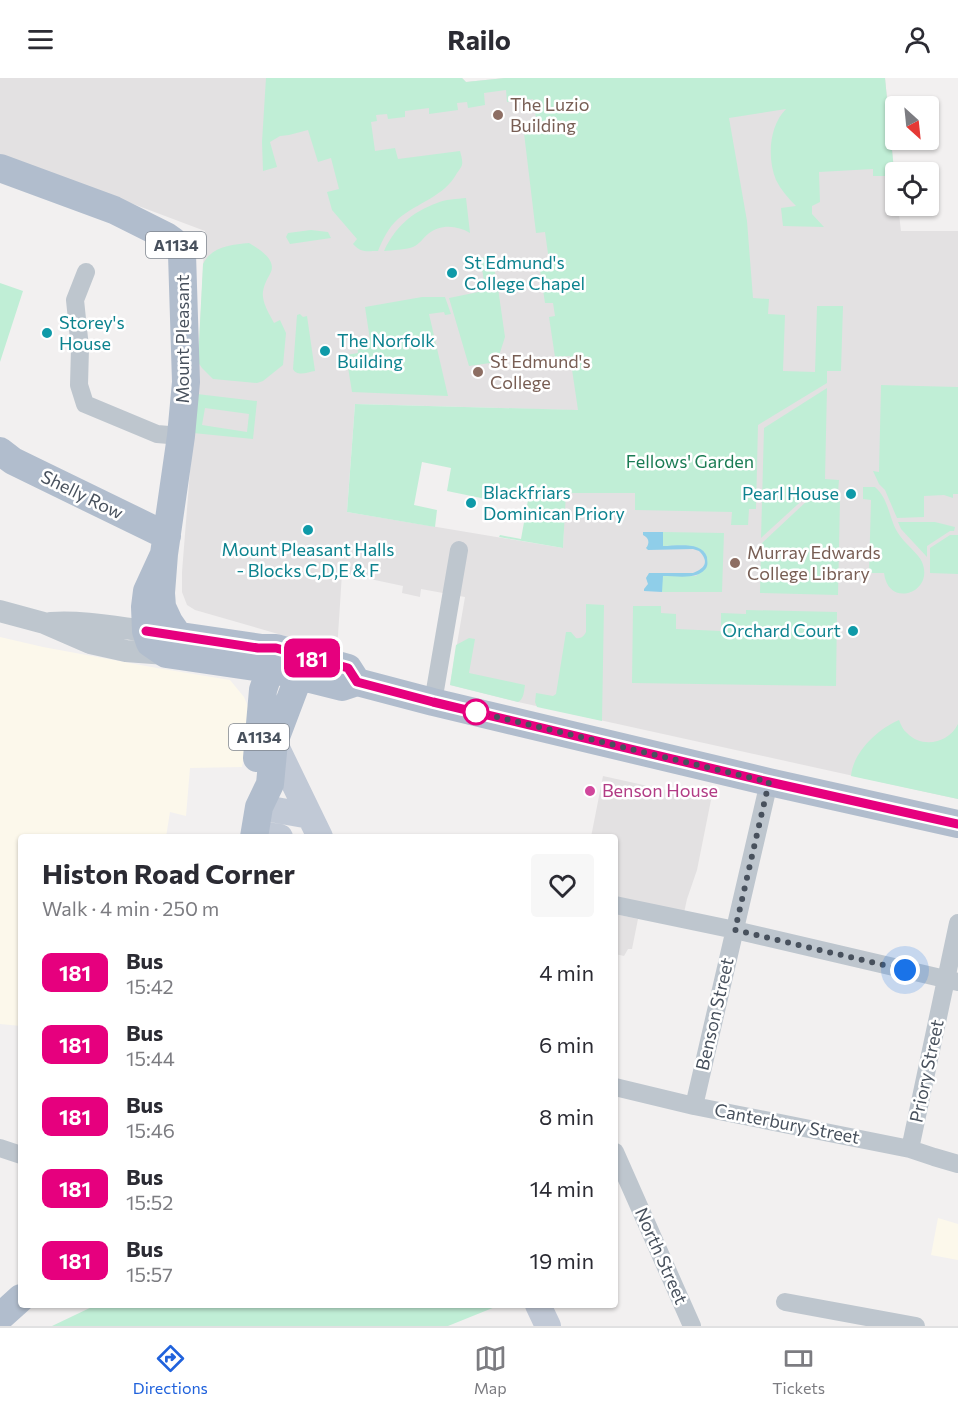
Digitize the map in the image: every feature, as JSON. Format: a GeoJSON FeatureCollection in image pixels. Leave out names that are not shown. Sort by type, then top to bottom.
{"type":"FeatureCollection","features":[{"type":"Feature","properties":{"kind":"main road","name":"Mount Pleasant"},"geometry":{"type":"LineString","coordinates":[[0,168],[114,210],[166,236],[173,241],[182,254],[186,382],[161,593],[162,607],[169,622],[172,645]]}},
{"type":"Feature","properties":{"kind":"main road","name":"Shelly Row"},"geometry":{"type":"LineString","coordinates":[[0,451],[14,462],[165,545]]}},
{"type":"Feature","properties":{"kind":"main road","name":"Mount Pleasant"},"geometry":{"type":"LineString","coordinates":[[146,631],[147,591],[165,545]]}},
{"type":"Feature","properties":{"kind":"main road"},"geometry":{"type":"LineString","coordinates":[[146,631],[172,645],[286,662],[342,687],[357,682],[769,782],[958,824]]}},
{"type":"Feature","properties":{"kind":"main road","name":"A1134"},"geometry":{"type":"LineString","coordinates":[[262,828],[286,662]]}},
{"type":"Feature","properties":{"kind":"main road","name":"A1134"},"geometry":{"type":"LineString","coordinates":[[262,828],[254,781],[263,690],[286,662]]}},
{"type":"Feature","properties":{"kind":"main road"},"geometry":{"type":"LineString","coordinates":[[262,828],[315,827],[274,741]]}},
{"type":"Feature","properties":{"kind":"main road"},"geometry":{"type":"LineString","coordinates":[[0,1317],[18,1301]]}},
{"type":"Feature","properties":{"kind":"main road"},"geometry":{"type":"LineString","coordinates":[[539,1308],[548,1326]]}},
{"type":"Feature","properties":{"kind":"street"},"geometry":{"type":"LineString","coordinates":[[86,272],[75,300],[80,348],[79,384],[85,404],[156,434],[181,436]]}},
{"type":"Feature","properties":{"kind":"street"},"geometry":{"type":"LineString","coordinates":[[433,702],[459,550]]}},
{"type":"Feature","properties":{"kind":"street"},"geometry":{"type":"LineString","coordinates":[[0,610],[44,623],[90,643],[126,651],[172,645]]}},
{"type":"Feature","properties":{"kind":"street"},"geometry":{"type":"LineString","coordinates":[[44,623],[71,622],[146,631]]}},
{"type":"Feature","properties":{"kind":"street","name":"Benson Street"},"geometry":{"type":"LineString","coordinates":[[694,1106],[769,782]]}},
{"type":"Feature","properties":{"kind":"street"},"geometry":{"type":"LineString","coordinates":[[618,906],[735,930],[952,981]]}},
{"type":"Feature","properties":{"kind":"street","name":"Priory Street"},"geometry":{"type":"LineString","coordinates":[[910,1149],[952,981],[958,923]]}},
{"type":"Feature","properties":{"kind":"street","name":"Canterbury Street"},"geometry":{"type":"LineString","coordinates":[[618,1088],[694,1106],[910,1149],[958,1164]]}},
{"type":"Feature","properties":{"kind":"street"},"geometry":{"type":"LineString","coordinates":[[0,1148],[18,1154]]}},
{"type":"Feature","properties":{"kind":"street","name":"North Street"},"geometry":{"type":"LineString","coordinates":[[618,1159],[692,1326]]}},
{"type":"Feature","properties":{"kind":"street"},"geometry":{"type":"LineString","coordinates":[[785,1302],[916,1326]]}},
{"type":"Feature","properties":{"kind":"shaded area"},"geometry":{"type":"Polygon","coordinates":[[[0,78],[462,78],[466,82],[505,78],[885,78],[885,150],[892,150],[893,162],[885,162],[885,216],[899,216],[901,231],[958,231],[958,799],[450,685],[465,597],[421,589],[420,597],[402,593],[403,586],[342,573],[337,651],[195,610],[187,605],[182,592],[182,572],[197,383],[205,231],[0,154],[0,78]],[[355,404],[347,512],[563,548],[569,410],[355,404]]]}},
{"type":"Feature","properties":{"kind":"shaded area"},"geometry":{"type":"Polygon","coordinates":[[[0,637],[43,647],[230,680],[244,697],[252,716],[242,767],[190,768],[186,816],[170,812],[166,834],[18,834],[18,1026],[0,1024],[0,637]]]}},
{"type":"Feature","properties":{"kind":"shaded area"},"geometry":{"type":"Polygon","coordinates":[[[603,776],[711,800],[697,870],[684,913],[618,899],[618,834],[592,834],[603,776]]]}},
{"type":"Feature","properties":{"kind":"shaded area"},"geometry":{"type":"Polygon","coordinates":[[[618,915],[638,919],[632,949],[628,949],[624,956],[618,955],[618,915]]]}},
{"type":"Feature","properties":{"kind":"shaded area"},"geometry":{"type":"Polygon","coordinates":[[[938,1218],[958,1224],[958,1260],[931,1255],[938,1218]]]}},
{"type":"Feature","properties":{"kind":"green space","name":"Fellows' Garden"},"geometry":{"type":"Polygon","coordinates":[[[266,78],[462,78],[466,82],[505,78],[885,78],[885,150],[892,150],[893,162],[885,162],[885,176],[873,176],[873,169],[819,172],[820,202],[812,206],[812,214],[824,227],[783,226],[781,208],[796,206],[776,180],[771,162],[771,143],[776,124],[786,109],[729,118],[747,221],[753,298],[769,299],[768,314],[785,315],[783,371],[815,372],[817,306],[843,306],[841,371],[827,371],[827,383],[758,425],[756,509],[749,509],[748,525],[731,525],[732,512],[635,510],[635,493],[566,493],[563,548],[499,537],[500,535],[521,539],[528,500],[488,492],[486,499],[447,491],[451,468],[422,462],[414,505],[437,510],[435,527],[347,512],[355,404],[578,410],[570,356],[555,357],[549,317],[555,316],[553,303],[545,303],[540,270],[550,268],[545,232],[536,233],[524,133],[538,131],[533,99],[507,102],[506,90],[484,93],[485,105],[468,108],[467,102],[457,103],[458,110],[429,114],[429,108],[405,111],[405,117],[388,119],[387,114],[376,115],[377,121],[371,122],[375,151],[395,148],[398,159],[460,151],[462,158],[461,168],[452,181],[430,199],[394,222],[378,251],[361,250],[353,244],[357,239],[332,210],[327,192],[339,189],[331,158],[318,162],[308,130],[280,136],[270,142],[277,167],[263,171],[262,142],[266,78]]]}},
{"type":"Feature","properties":{"kind":"green space"},"geometry":{"type":"Polygon","coordinates":[[[466,198],[470,233],[454,227],[438,228],[413,247],[384,251],[393,235],[412,216],[440,202],[466,198]]]}},
{"type":"Feature","properties":{"kind":"green space"},"geometry":{"type":"Polygon","coordinates":[[[311,230],[328,232],[331,238],[290,244],[286,237],[288,233],[311,230]]]}},
{"type":"Feature","properties":{"kind":"green space"},"geometry":{"type":"Polygon","coordinates":[[[249,243],[258,248],[272,264],[263,297],[274,323],[280,320],[286,333],[283,365],[257,383],[213,379],[198,362],[203,264],[211,253],[217,250],[249,243]]]}},
{"type":"Feature","properties":{"kind":"green space"},"geometry":{"type":"Polygon","coordinates":[[[492,256],[497,284],[485,286],[480,258],[492,256]]]}},
{"type":"Feature","properties":{"kind":"green space"},"geometry":{"type":"Polygon","coordinates":[[[0,283],[23,291],[0,362],[0,283]]]}},
{"type":"Feature","properties":{"kind":"green space"},"geometry":{"type":"Polygon","coordinates":[[[498,288],[505,337],[497,362],[469,366],[449,298],[498,288]]]}},
{"type":"Feature","properties":{"kind":"green space"},"geometry":{"type":"Polygon","coordinates":[[[422,297],[445,297],[451,314],[445,315],[444,312],[429,314],[448,396],[352,392],[346,355],[358,353],[357,342],[370,340],[365,307],[422,297]]]}},
{"type":"Feature","properties":{"kind":"green space"},"geometry":{"type":"Polygon","coordinates":[[[300,314],[303,317],[307,316],[315,371],[297,373],[293,369],[297,315],[300,314]]]}},
{"type":"Feature","properties":{"kind":"green space"},"geometry":{"type":"Polygon","coordinates":[[[881,385],[958,387],[958,494],[953,494],[953,498],[944,495],[924,496],[924,517],[897,518],[885,490],[879,484],[873,471],[879,472],[881,385]]]}},
{"type":"Feature","properties":{"kind":"green space"},"geometry":{"type":"Polygon","coordinates":[[[827,388],[825,479],[839,480],[838,492],[809,491],[809,494],[761,538],[764,428],[827,388]]]}},
{"type":"Feature","properties":{"kind":"green space"},"geometry":{"type":"Polygon","coordinates":[[[197,394],[257,401],[253,439],[193,433],[197,394]],[[205,408],[202,425],[247,432],[249,414],[205,408]]]}},
{"type":"Feature","properties":{"kind":"green space"},"geometry":{"type":"Polygon","coordinates":[[[863,487],[875,487],[880,492],[898,533],[922,562],[924,573],[922,582],[917,589],[909,593],[901,594],[893,591],[887,584],[884,573],[869,573],[871,500],[863,499],[863,487]]]}},
{"type":"Feature","properties":{"kind":"green space"},"geometry":{"type":"Polygon","coordinates":[[[809,499],[840,500],[838,595],[760,593],[761,544],[809,499]]]}},
{"type":"Feature","properties":{"kind":"green space"},"geometry":{"type":"Polygon","coordinates":[[[898,522],[935,522],[955,527],[954,531],[950,531],[927,546],[927,557],[901,529],[898,522]]]}},
{"type":"Feature","properties":{"kind":"green space"},"geometry":{"type":"Polygon","coordinates":[[[663,532],[724,533],[722,592],[662,592],[662,576],[696,576],[707,566],[705,553],[701,550],[686,546],[663,546],[663,532]]]}},
{"type":"Feature","properties":{"kind":"green space"},"geometry":{"type":"Polygon","coordinates":[[[950,535],[958,535],[958,574],[930,573],[930,548],[950,535]]]}},
{"type":"Feature","properties":{"kind":"green space"},"geometry":{"type":"Polygon","coordinates":[[[586,604],[604,605],[602,721],[537,707],[535,702],[536,693],[553,696],[556,694],[566,632],[571,632],[576,638],[584,635],[586,632],[586,604]]]}},
{"type":"Feature","properties":{"kind":"green space"},"geometry":{"type":"Polygon","coordinates":[[[633,606],[661,606],[661,613],[676,614],[676,629],[721,631],[721,613],[746,614],[746,610],[837,612],[836,686],[632,683],[633,606]]]}},
{"type":"Feature","properties":{"kind":"green space"},"geometry":{"type":"Polygon","coordinates":[[[469,638],[475,639],[469,673],[525,685],[520,701],[450,685],[456,645],[469,638]]]}},
{"type":"Feature","properties":{"kind":"green space"},"geometry":{"type":"Polygon","coordinates":[[[899,720],[904,730],[913,738],[927,742],[935,742],[948,736],[958,724],[958,799],[851,776],[856,758],[868,742],[883,729],[899,720]]]}},
{"type":"Feature","properties":{"kind":"green space"},"geometry":{"type":"Polygon","coordinates":[[[90,1308],[493,1308],[448,1326],[52,1326],[90,1308]]]}},
{"type":"Feature","properties":{"kind":"water"},"geometry":{"type":"Polygon","coordinates":[[[643,532],[663,532],[663,546],[694,546],[700,549],[707,557],[706,567],[701,573],[692,576],[663,576],[662,592],[644,591],[648,584],[646,578],[649,573],[693,573],[701,569],[705,561],[699,551],[693,549],[648,550],[646,548],[648,541],[643,532]]]}},
{"type":"Feature","properties":{"kind":"bus line","name":"181"},"geometry":{"type":"LineString","coordinates":[[146,631],[258,648],[276,648],[348,668],[357,682],[433,702],[769,782],[958,824]]}},
{"type":"Feature","properties":{"kind":"place","name":"The Luzio Building"},"geometry":{"type":"Point","coordinates":[498,115]}},
{"type":"Feature","properties":{"kind":"place","name":"St Edmund's College Chapel"},"geometry":{"type":"Point","coordinates":[452,273]}},
{"type":"Feature","properties":{"kind":"place","name":"Storey's House"},"geometry":{"type":"Point","coordinates":[47,333]}},
{"type":"Feature","properties":{"kind":"place","name":"The Norfolk Building"},"geometry":{"type":"Point","coordinates":[325,351]}},
{"type":"Feature","properties":{"kind":"place","name":"St Edmund's College"},"geometry":{"type":"Point","coordinates":[478,372]}},
{"type":"Feature","properties":{"kind":"place","name":"Pearl House"},"geometry":{"type":"Point","coordinates":[851,494]}},
{"type":"Feature","properties":{"kind":"place","name":"Blackfriars Dominican Priory"},"geometry":{"type":"Point","coordinates":[471,503]}},
{"type":"Feature","properties":{"kind":"place","name":"Mount Pleasant Halls - Blocks C,D,E & F"},"geometry":{"type":"Point","coordinates":[308,530]}},
{"type":"Feature","properties":{"kind":"place","name":"Murray Edwards College Library"},"geometry":{"type":"Point","coordinates":[735,563]}},
{"type":"Feature","properties":{"kind":"place","name":"Orchard Court"},"geometry":{"type":"Point","coordinates":[853,631]}},
{"type":"Feature","properties":{"kind":"place","name":"Benson House"},"geometry":{"type":"Point","coordinates":[590,791]}},
{"type":"Feature","properties":{"kind":"route"},"geometry":{"type":"LineString","coordinates":[[476,712],[769,782],[735,930],[905,970]]}}]}
